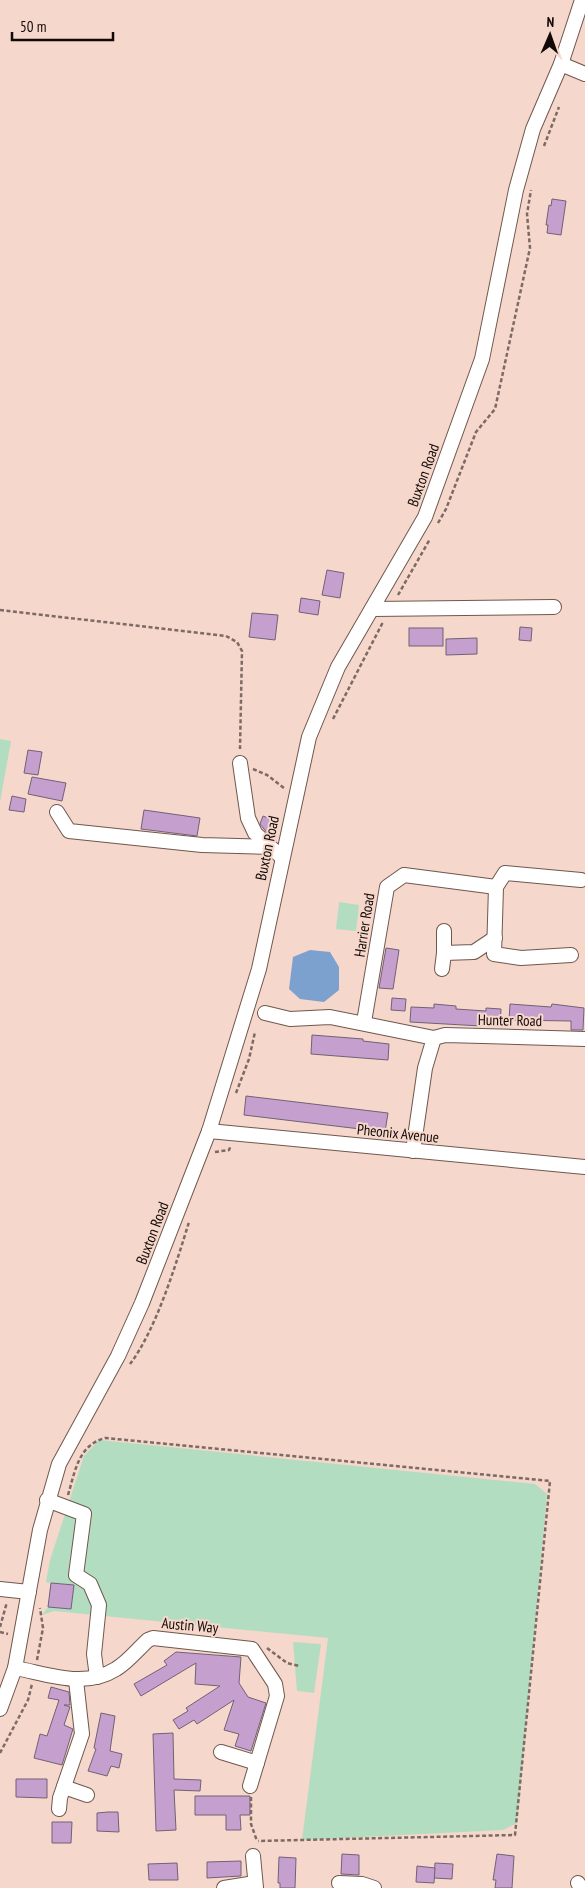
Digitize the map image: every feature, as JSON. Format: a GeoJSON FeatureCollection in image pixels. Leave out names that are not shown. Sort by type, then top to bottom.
{"type":"FeatureCollection","features":[{"type":"Feature","properties":{"kind":"street","name":"Buxton Road"},"geometry":{"type":"LineString","coordinates":[[0,1709],[15,1668],[47,1500],[59,1464],[118,1356],[142,1303],[209,1131],[259,969],[309,737],[338,667],[425,517],[482,359],[518,182],[532,129],[561,64],[582,0]]}},
{"type":"Feature","properties":{"kind":"street"},"geometry":{"type":"LineString","coordinates":[[561,64],[585,74]]}},
{"type":"Feature","properties":{"kind":"street"},"geometry":{"type":"LineString","coordinates":[[372,609],[554,607]]}},
{"type":"Feature","properties":{"kind":"street"},"geometry":{"type":"LineString","coordinates":[[240,763],[248,818],[255,833],[282,857]]}},
{"type":"Feature","properties":{"kind":"street"},"geometry":{"type":"LineString","coordinates":[[57,812],[69,831],[202,845],[270,847]]}},
{"type":"Feature","properties":{"kind":"street"},"geometry":{"type":"LineString","coordinates":[[572,955],[520,958],[494,954],[496,887],[505,873],[581,880]]}},
{"type":"Feature","properties":{"kind":"street","name":"Harrier Road"},"geometry":{"type":"LineString","coordinates":[[364,1022],[387,887],[404,875],[496,887]]}},
{"type":"Feature","properties":{"kind":"street"},"geometry":{"type":"LineString","coordinates":[[442,969],[444,931]]}},
{"type":"Feature","properties":{"kind":"street"},"geometry":{"type":"LineString","coordinates":[[444,953],[474,952],[495,938]]}},
{"type":"Feature","properties":{"kind":"street","name":"Hunter Road"},"geometry":{"type":"LineString","coordinates":[[265,1013],[290,1019],[330,1017],[364,1022],[434,1038],[445,1035],[585,1039]]}},
{"type":"Feature","properties":{"kind":"street"},"geometry":{"type":"LineString","coordinates":[[413,1151],[424,1068],[434,1038]]}},
{"type":"Feature","properties":{"kind":"street","name":"Pheonix Avenue"},"geometry":{"type":"LineString","coordinates":[[209,1131],[585,1167]]}},
{"type":"Feature","properties":{"kind":"street"},"geometry":{"type":"LineString","coordinates":[[47,1500],[84,1514],[76,1575],[90,1584],[98,1605],[94,1654],[97,1677]]}},
{"type":"Feature","properties":{"kind":"street"},"geometry":{"type":"LineString","coordinates":[[5,1589],[28,1592]]}},
{"type":"Feature","properties":{"kind":"street","name":"Austin Way"},"geometry":{"type":"LineString","coordinates":[[15,1668],[76,1680],[97,1677],[114,1670],[148,1640],[153,1638],[252,1649]]}},
{"type":"Feature","properties":{"kind":"street"},"geometry":{"type":"LineString","coordinates":[[250,1786],[277,1696],[275,1684],[252,1649]]}},
{"type":"Feature","properties":{"kind":"street"},"geometry":{"type":"LineString","coordinates":[[59,1809],[64,1787],[82,1734],[76,1680]]}},
{"type":"Feature","properties":{"kind":"street"},"geometry":{"type":"LineString","coordinates":[[221,1752],[257,1763]]}},
{"type":"Feature","properties":{"kind":"street"},"geometry":{"type":"LineString","coordinates":[[64,1787],[88,1795]]}},
{"type":"Feature","properties":{"kind":"street"},"geometry":{"type":"LineString","coordinates":[[224,1888],[256,1886],[253,1856]]}},
{"type":"Feature","properties":{"kind":"street"},"geometry":{"type":"LineString","coordinates":[[339,1883],[362,1884],[374,1888]]}},
{"type":"Feature","properties":{"kind":"path"},"geometry":{"type":"LineString","coordinates":[[543,148],[560,104]]}},
{"type":"Feature","properties":{"kind":"path"},"geometry":{"type":"LineString","coordinates":[[437,525],[446,509],[476,432],[495,409],[530,248],[527,214],[533,182]]}},
{"type":"Feature","properties":{"kind":"path"},"geometry":{"type":"LineString","coordinates":[[329,725],[433,533]]}},
{"type":"Feature","properties":{"kind":"path"},"geometry":{"type":"LineString","coordinates":[[0,610],[226,636],[237,642],[242,651],[240,763],[280,783],[294,802]]}},
{"type":"Feature","properties":{"kind":"path"},"geometry":{"type":"LineString","coordinates":[[234,1096],[249,1060],[256,1025]]}},
{"type":"Feature","properties":{"kind":"path"},"geometry":{"type":"LineString","coordinates":[[211,1156],[214,1152],[229,1150],[235,1134]]}},
{"type":"Feature","properties":{"kind":"path"},"geometry":{"type":"LineString","coordinates":[[127,1369],[139,1353],[165,1292],[192,1215]]}},
{"type":"Feature","properties":{"kind":"path"},"geometry":{"type":"LineString","coordinates":[[64,1506],[81,1455],[94,1441],[105,1438],[550,1481],[516,1835],[258,1841]]}},
{"type":"Feature","properties":{"kind":"path"},"geometry":{"type":"LineString","coordinates":[[68,1477],[78,1450]]}},
{"type":"Feature","properties":{"kind":"path"},"geometry":{"type":"LineString","coordinates":[[0,1628],[5,1589]]}},
{"type":"Feature","properties":{"kind":"path"},"geometry":{"type":"LineString","coordinates":[[0,1753],[28,1700],[42,1628],[40,1606]]}},
{"type":"Feature","properties":{"kind":"path"},"geometry":{"type":"LineString","coordinates":[[252,1649],[258,1646],[270,1649],[287,1663],[299,1666]]}},
{"type":"Feature","properties":{"kind":"path"},"geometry":{"type":"LineString","coordinates":[[250,1786],[251,1824],[258,1841],[253,1856]]}},
{"type":"Feature","properties":{"kind":"green space"},"geometry":{"type":"Polygon","coordinates":[[[0,739],[11,741],[0,802],[0,739]]]}},
{"type":"Feature","properties":{"kind":"green space"},"geometry":{"type":"Polygon","coordinates":[[[339,902],[359,905],[356,931],[336,929],[339,902]]]}},
{"type":"Feature","properties":{"kind":"green space"},"geometry":{"type":"Polygon","coordinates":[[[99,1440],[535,1484],[547,1494],[517,1823],[503,1830],[302,1840],[328,1638],[54,1611],[42,1615],[48,1607],[51,1583],[46,1582],[50,1560],[84,1456],[99,1440]]]}},
{"type":"Feature","properties":{"kind":"green space"},"geometry":{"type":"Polygon","coordinates":[[[293,1642],[321,1644],[314,1693],[297,1691],[293,1642]]]}},
{"type":"Feature","properties":{"kind":"water"},"geometry":{"type":"Polygon","coordinates":[[[310,950],[330,952],[339,967],[339,990],[324,1002],[300,999],[289,989],[293,957],[310,950]]]}},
{"type":"Feature","properties":{"kind":"building"},"geometry":{"type":"Polygon","coordinates":[[[552,199],[566,201],[561,235],[547,233],[548,225],[546,225],[549,205],[551,206],[552,199]]]}},
{"type":"Feature","properties":{"kind":"building"},"geometry":{"type":"Polygon","coordinates":[[[327,570],[344,573],[340,598],[322,595],[327,570]]]}},
{"type":"Feature","properties":{"kind":"building"},"geometry":{"type":"Polygon","coordinates":[[[301,598],[320,601],[318,615],[299,612],[301,598]]]}},
{"type":"Feature","properties":{"kind":"building"},"geometry":{"type":"Polygon","coordinates":[[[252,613],[278,615],[275,640],[249,637],[252,613]]]}},
{"type":"Feature","properties":{"kind":"building"},"geometry":{"type":"Polygon","coordinates":[[[520,627],[532,628],[531,641],[519,640],[520,627]]]}},
{"type":"Feature","properties":{"kind":"building"},"geometry":{"type":"Polygon","coordinates":[[[409,628],[443,628],[443,646],[409,646],[409,628]]]}},
{"type":"Feature","properties":{"kind":"building"},"geometry":{"type":"Polygon","coordinates":[[[477,638],[477,654],[446,655],[446,639],[477,638]]]}},
{"type":"Feature","properties":{"kind":"building"},"geometry":{"type":"Polygon","coordinates":[[[28,750],[42,752],[38,775],[24,773],[28,750]]]}},
{"type":"Feature","properties":{"kind":"building"},"geometry":{"type":"Polygon","coordinates":[[[32,777],[66,783],[62,801],[28,794],[32,777]]]}},
{"type":"Feature","properties":{"kind":"building"},"geometry":{"type":"Polygon","coordinates":[[[12,796],[26,799],[24,812],[9,810],[12,796]]]}},
{"type":"Feature","properties":{"kind":"building"},"geometry":{"type":"Polygon","coordinates":[[[144,810],[200,818],[197,836],[141,829],[144,810]]]}},
{"type":"Feature","properties":{"kind":"building"},"geometry":{"type":"Polygon","coordinates":[[[263,816],[273,820],[268,834],[260,824],[263,816]]]}},
{"type":"Feature","properties":{"kind":"building"},"geometry":{"type":"Polygon","coordinates":[[[386,948],[399,950],[393,989],[379,988],[386,948]]]}},
{"type":"Feature","properties":{"kind":"building"},"geometry":{"type":"Polygon","coordinates":[[[392,998],[406,999],[405,1011],[391,1010],[392,998]]]}},
{"type":"Feature","properties":{"kind":"building"},"geometry":{"type":"Polygon","coordinates":[[[434,1004],[456,1006],[456,1009],[486,1011],[486,1008],[501,1009],[500,1025],[482,1023],[481,1026],[410,1022],[411,1007],[434,1008],[434,1004]]]}},
{"type":"Feature","properties":{"kind":"building"},"geometry":{"type":"Polygon","coordinates":[[[510,1004],[551,1007],[552,1004],[584,1008],[583,1030],[571,1030],[571,1021],[509,1020],[510,1004]]]}},
{"type":"Feature","properties":{"kind":"building"},"geometry":{"type":"Polygon","coordinates":[[[312,1035],[363,1039],[363,1041],[389,1044],[388,1060],[311,1054],[312,1035]]]}},
{"type":"Feature","properties":{"kind":"building"},"geometry":{"type":"Polygon","coordinates":[[[246,1096],[388,1113],[385,1132],[244,1115],[246,1096]]]}},
{"type":"Feature","properties":{"kind":"building"},"geometry":{"type":"Polygon","coordinates":[[[51,1583],[74,1585],[71,1609],[48,1607],[51,1583]]]}},
{"type":"Feature","properties":{"kind":"building"},"geometry":{"type":"Polygon","coordinates":[[[176,1652],[241,1657],[239,1683],[248,1697],[266,1703],[251,1751],[235,1746],[239,1734],[224,1730],[234,1700],[197,1724],[194,1720],[179,1729],[173,1720],[188,1711],[186,1708],[220,1686],[195,1684],[196,1663],[141,1696],[134,1684],[167,1665],[164,1661],[176,1652]]]}},
{"type":"Feature","properties":{"kind":"building"},"geometry":{"type":"Polygon","coordinates":[[[51,1687],[69,1692],[70,1705],[64,1705],[70,1707],[64,1725],[73,1729],[62,1765],[34,1758],[40,1734],[47,1736],[59,1700],[48,1698],[51,1687]]]}},
{"type":"Feature","properties":{"kind":"building"},"geometry":{"type":"Polygon","coordinates":[[[101,1713],[115,1716],[110,1751],[122,1754],[119,1768],[111,1766],[107,1776],[88,1771],[96,1749],[94,1748],[101,1713]]]}},
{"type":"Feature","properties":{"kind":"building"},"geometry":{"type":"Polygon","coordinates":[[[173,1733],[174,1779],[201,1780],[200,1791],[174,1790],[176,1830],[156,1831],[153,1734],[173,1733]]]}},
{"type":"Feature","properties":{"kind":"building"},"geometry":{"type":"Polygon","coordinates":[[[16,1779],[47,1779],[47,1798],[16,1797],[16,1779]]]}},
{"type":"Feature","properties":{"kind":"building"},"geometry":{"type":"Polygon","coordinates":[[[195,1796],[250,1796],[250,1815],[240,1815],[241,1830],[226,1830],[226,1815],[195,1815],[195,1796]]]}},
{"type":"Feature","properties":{"kind":"building"},"geometry":{"type":"Polygon","coordinates":[[[118,1812],[119,1832],[97,1831],[97,1813],[118,1812]]]}},
{"type":"Feature","properties":{"kind":"building"},"geometry":{"type":"Polygon","coordinates":[[[52,1822],[72,1822],[71,1843],[52,1843],[52,1822]]]}},
{"type":"Feature","properties":{"kind":"building"},"geometry":{"type":"Polygon","coordinates":[[[342,1854],[359,1855],[359,1875],[341,1874],[342,1854]]]}},
{"type":"Feature","properties":{"kind":"building"},"geometry":{"type":"Polygon","coordinates":[[[497,1854],[514,1856],[512,1888],[495,1888],[496,1880],[493,1880],[497,1854]]]}},
{"type":"Feature","properties":{"kind":"building"},"geometry":{"type":"Polygon","coordinates":[[[279,1857],[296,1858],[295,1888],[280,1888],[280,1883],[278,1883],[279,1857]]]}},
{"type":"Feature","properties":{"kind":"building"},"geometry":{"type":"Polygon","coordinates":[[[241,1861],[241,1876],[207,1878],[207,1862],[241,1861]]]}},
{"type":"Feature","properties":{"kind":"building"},"geometry":{"type":"Polygon","coordinates":[[[177,1863],[178,1880],[149,1880],[148,1864],[177,1863]]]}},
{"type":"Feature","properties":{"kind":"building"},"geometry":{"type":"Polygon","coordinates":[[[435,1863],[453,1864],[452,1879],[434,1878],[435,1863]]]}},
{"type":"Feature","properties":{"kind":"building"},"geometry":{"type":"Polygon","coordinates":[[[417,1866],[435,1868],[434,1883],[416,1882],[417,1866]]]}}]}
